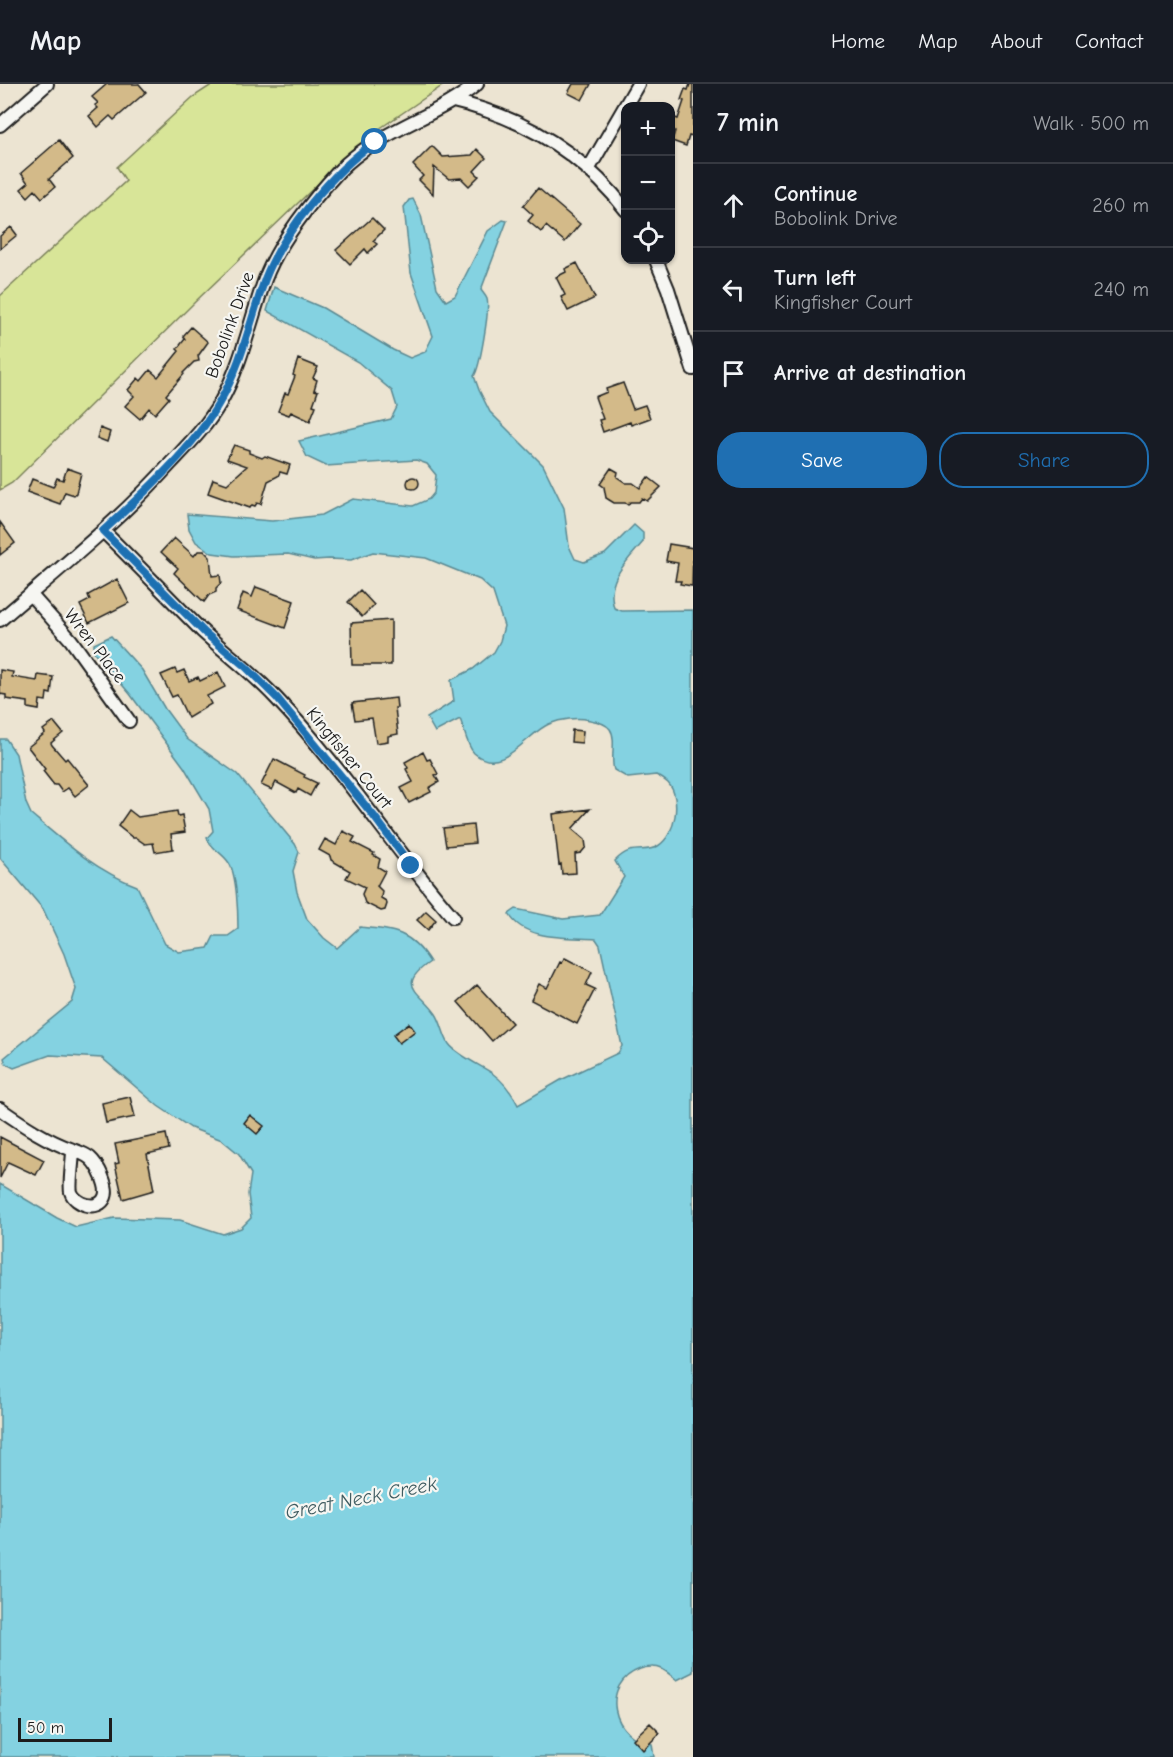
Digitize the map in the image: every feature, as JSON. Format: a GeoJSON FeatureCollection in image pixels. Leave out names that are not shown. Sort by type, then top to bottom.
{"type":"FeatureCollection","features":[{"type":"Feature","properties":{"kind":"street"},"geometry":{"type":"LineString","coordinates":[[0,125],[47,84]]}},
{"type":"Feature","properties":{"kind":"street","name":"Bobolink Drive"},"geometry":{"type":"LineString","coordinates":[[0,620],[149,488],[203,428],[232,378],[246,344],[265,279],[275,256],[289,234],[332,179],[357,155],[375,142],[453,101],[477,84]]}},
{"type":"Feature","properties":{"kind":"street"},"geometry":{"type":"LineString","coordinates":[[628,102],[638,84]]}},
{"type":"Feature","properties":{"kind":"street"},"geometry":{"type":"LineString","coordinates":[[453,101],[502,116],[529,128],[557,145],[588,170],[621,205]]}},
{"type":"Feature","properties":{"kind":"street"},"geometry":{"type":"LineString","coordinates":[[588,170],[621,115]]}},
{"type":"Feature","properties":{"kind":"street"},"geometry":{"type":"LineString","coordinates":[[658,264],[668,289],[693,369]]}},
{"type":"Feature","properties":{"kind":"street","name":"Kingfisher Court"},"geometry":{"type":"LineString","coordinates":[[103,531],[198,627],[246,667],[277,698],[453,917]]}},
{"type":"Feature","properties":{"kind":"street","name":"Wren Place"},"geometry":{"type":"LineString","coordinates":[[30,594],[71,640],[129,721]]}},
{"type":"Feature","properties":{"kind":"street"},"geometry":{"type":"LineString","coordinates":[[0,1109],[22,1124],[73,1150]]}},
{"type":"Feature","properties":{"kind":"green space"},"geometry":{"type":"Polygon","coordinates":[[[213,84],[445,84],[379,129],[346,157],[12,483],[0,490],[0,296],[126,181],[117,167],[193,97],[213,84]]]}},
{"type":"Feature","properties":{"kind":"water","name":"Great Neck Creek"},"geometry":{"type":"Polygon","coordinates":[[[413,199],[421,215],[437,288],[446,301],[455,296],[488,231],[503,220],[507,221],[481,290],[488,305],[482,350],[474,376],[490,412],[543,465],[564,508],[569,546],[575,559],[584,562],[605,554],[634,525],[643,533],[643,542],[624,564],[615,580],[612,589],[614,608],[622,611],[693,610],[693,1672],[677,1680],[660,1668],[645,1668],[627,1676],[619,1686],[615,1698],[620,1722],[627,1732],[638,1740],[652,1744],[654,1757],[0,1757],[0,1184],[76,1227],[114,1218],[180,1220],[223,1234],[241,1228],[251,1218],[248,1194],[251,1174],[239,1154],[222,1140],[191,1128],[158,1106],[102,1058],[50,1055],[14,1068],[6,1064],[4,1058],[72,1002],[76,989],[64,954],[43,909],[0,858],[0,739],[6,739],[16,754],[26,803],[31,814],[94,864],[137,886],[165,944],[179,952],[208,948],[214,936],[228,936],[238,929],[232,869],[207,838],[213,831],[209,809],[184,767],[130,694],[94,652],[94,644],[111,636],[142,670],[165,709],[187,739],[237,774],[295,844],[299,852],[293,871],[297,892],[307,919],[324,938],[337,948],[360,927],[392,931],[416,944],[430,962],[414,977],[412,983],[418,994],[436,1014],[449,1044],[463,1056],[496,1076],[518,1105],[561,1080],[618,1053],[622,1046],[600,945],[596,939],[536,933],[516,923],[509,914],[516,909],[563,919],[600,915],[624,877],[615,861],[627,852],[658,846],[669,834],[676,807],[675,798],[668,783],[656,775],[628,778],[614,770],[612,733],[606,726],[592,720],[569,719],[549,724],[514,751],[495,760],[484,759],[474,753],[460,719],[435,732],[427,718],[454,701],[451,680],[473,669],[494,652],[500,641],[504,626],[493,592],[480,580],[426,558],[373,552],[351,560],[314,560],[288,554],[234,556],[212,553],[196,542],[189,529],[187,514],[272,521],[322,515],[353,499],[413,506],[429,499],[434,493],[436,475],[427,464],[416,460],[326,466],[307,457],[299,441],[391,419],[397,407],[392,391],[358,362],[267,311],[274,287],[323,308],[410,358],[425,352],[433,336],[411,273],[404,207],[409,200],[413,199]]]}},
{"type":"Feature","properties":{"kind":"building"},"geometry":{"type":"Polygon","coordinates":[[[107,84],[139,84],[146,92],[114,120],[110,116],[98,127],[89,116],[98,108],[95,105],[98,103],[92,97],[107,84]]]}},
{"type":"Feature","properties":{"kind":"building"},"geometry":{"type":"Polygon","coordinates":[[[573,84],[591,84],[582,100],[568,93],[573,84]]]}},
{"type":"Feature","properties":{"kind":"building"},"geometry":{"type":"Polygon","coordinates":[[[690,84],[693,84],[693,137],[689,136],[686,146],[675,142],[675,118],[678,119],[685,89],[688,90],[690,84]]]}},
{"type":"Feature","properties":{"kind":"building"},"geometry":{"type":"Polygon","coordinates":[[[59,140],[73,158],[49,179],[55,187],[42,198],[35,190],[28,197],[21,189],[28,183],[21,173],[59,140]]]}},
{"type":"Feature","properties":{"kind":"building"},"geometry":{"type":"Polygon","coordinates":[[[432,146],[443,157],[472,155],[477,149],[486,158],[474,171],[479,176],[469,186],[461,178],[449,179],[434,167],[433,194],[419,180],[423,176],[413,165],[432,146]]]}},
{"type":"Feature","properties":{"kind":"building"},"geometry":{"type":"Polygon","coordinates":[[[538,188],[580,224],[565,242],[546,226],[541,232],[528,221],[533,215],[523,206],[538,188]]]}},
{"type":"Feature","properties":{"kind":"building"},"geometry":{"type":"Polygon","coordinates":[[[372,218],[384,230],[373,241],[377,244],[368,253],[365,249],[350,264],[336,250],[372,218]]]}},
{"type":"Feature","properties":{"kind":"building"},"geometry":{"type":"Polygon","coordinates":[[[11,227],[17,235],[0,249],[0,236],[11,227]]]}},
{"type":"Feature","properties":{"kind":"building"},"geometry":{"type":"Polygon","coordinates":[[[577,263],[595,298],[568,311],[561,297],[565,295],[556,277],[577,263]]]}},
{"type":"Feature","properties":{"kind":"building"},"geometry":{"type":"Polygon","coordinates":[[[191,327],[208,342],[198,356],[199,361],[194,362],[183,373],[166,395],[169,398],[155,414],[149,408],[140,419],[125,406],[134,396],[128,390],[138,378],[141,381],[150,370],[158,377],[179,351],[177,349],[185,339],[183,336],[191,327]]]}},
{"type":"Feature","properties":{"kind":"building"},"geometry":{"type":"Polygon","coordinates":[[[298,359],[318,367],[313,378],[317,380],[314,390],[318,391],[313,405],[316,406],[310,421],[291,412],[289,415],[278,411],[295,376],[293,375],[298,359]]]}},
{"type":"Feature","properties":{"kind":"building"},"geometry":{"type":"Polygon","coordinates":[[[623,383],[633,409],[645,405],[650,418],[631,425],[630,422],[603,432],[599,420],[603,419],[595,397],[607,392],[606,389],[623,383]]]}},
{"type":"Feature","properties":{"kind":"building"},"geometry":{"type":"Polygon","coordinates":[[[100,428],[110,432],[107,442],[97,438],[100,428]]]}},
{"type":"Feature","properties":{"kind":"building"},"geometry":{"type":"Polygon","coordinates":[[[234,445],[262,458],[265,456],[290,465],[287,474],[280,472],[278,476],[268,481],[261,504],[257,503],[250,508],[208,493],[213,479],[227,484],[247,466],[227,459],[234,445]]]}},
{"type":"Feature","properties":{"kind":"building"},"geometry":{"type":"Polygon","coordinates":[[[67,468],[81,473],[76,493],[74,495],[65,492],[60,504],[27,492],[32,479],[53,487],[57,478],[63,480],[67,468]]]}},
{"type":"Feature","properties":{"kind":"building"},"geometry":{"type":"Polygon","coordinates":[[[611,468],[618,472],[617,477],[626,483],[633,483],[640,488],[648,477],[661,487],[647,501],[642,498],[639,502],[630,502],[628,505],[614,503],[606,498],[604,487],[600,484],[611,468]]]}},
{"type":"Feature","properties":{"kind":"building"},"geometry":{"type":"Polygon","coordinates":[[[413,477],[419,483],[413,489],[407,483],[413,477]]]}},
{"type":"Feature","properties":{"kind":"building"},"geometry":{"type":"Polygon","coordinates":[[[0,522],[15,543],[0,555],[0,522]]]}},
{"type":"Feature","properties":{"kind":"building"},"geometry":{"type":"Polygon","coordinates":[[[174,538],[194,556],[198,551],[204,551],[210,557],[212,576],[220,575],[221,583],[216,588],[216,592],[209,595],[204,602],[174,573],[178,568],[161,552],[174,538]]]}},
{"type":"Feature","properties":{"kind":"building"},"geometry":{"type":"Polygon","coordinates":[[[669,544],[693,548],[692,586],[675,581],[678,563],[666,561],[669,544]]]}},
{"type":"Feature","properties":{"kind":"building"},"geometry":{"type":"Polygon","coordinates":[[[117,579],[129,603],[89,623],[80,605],[90,600],[88,595],[117,579]]]}},
{"type":"Feature","properties":{"kind":"building"},"geometry":{"type":"Polygon","coordinates":[[[256,587],[294,601],[285,628],[237,610],[243,593],[252,597],[256,587]]]}},
{"type":"Feature","properties":{"kind":"building"},"geometry":{"type":"Polygon","coordinates":[[[360,590],[374,605],[362,617],[348,602],[360,590]]]}},
{"type":"Feature","properties":{"kind":"building"},"geometry":{"type":"Polygon","coordinates":[[[391,620],[391,665],[352,665],[351,623],[391,620]]]}},
{"type":"Feature","properties":{"kind":"building"},"geometry":{"type":"Polygon","coordinates":[[[175,669],[177,673],[184,670],[189,681],[198,677],[200,681],[218,672],[225,687],[207,696],[211,704],[188,718],[177,695],[172,697],[161,675],[175,669]]]}},
{"type":"Feature","properties":{"kind":"building"},"geometry":{"type":"Polygon","coordinates":[[[0,670],[13,672],[12,677],[37,681],[38,675],[53,677],[51,694],[47,693],[46,701],[40,700],[39,710],[28,708],[28,702],[6,699],[6,695],[0,694],[0,670]]]}},
{"type":"Feature","properties":{"kind":"building"},"geometry":{"type":"Polygon","coordinates":[[[396,698],[398,734],[388,736],[388,741],[376,743],[372,718],[355,720],[352,703],[396,698]]]}},
{"type":"Feature","properties":{"kind":"building"},"geometry":{"type":"Polygon","coordinates":[[[54,722],[63,733],[51,743],[52,745],[65,760],[67,758],[89,785],[75,796],[68,788],[62,792],[57,785],[54,785],[28,747],[45,733],[43,730],[54,722]]]}},
{"type":"Feature","properties":{"kind":"building"},"geometry":{"type":"Polygon","coordinates":[[[572,730],[583,731],[582,743],[571,742],[572,730]]]}},
{"type":"Feature","properties":{"kind":"building"},"geometry":{"type":"Polygon","coordinates":[[[423,752],[427,760],[430,759],[438,774],[435,775],[439,782],[429,788],[431,792],[409,803],[401,788],[413,782],[405,762],[423,752]]]}},
{"type":"Feature","properties":{"kind":"building"},"geometry":{"type":"Polygon","coordinates":[[[274,759],[317,783],[310,796],[298,789],[296,793],[276,782],[272,790],[261,785],[274,759]]]}},
{"type":"Feature","properties":{"kind":"building"},"geometry":{"type":"Polygon","coordinates":[[[590,809],[572,829],[585,840],[586,847],[581,853],[575,854],[576,873],[562,874],[553,814],[590,809]]]}},
{"type":"Feature","properties":{"kind":"building"},"geometry":{"type":"Polygon","coordinates":[[[129,810],[138,817],[177,811],[178,816],[182,815],[185,832],[171,834],[173,849],[155,852],[153,843],[145,844],[118,826],[129,810]]]}},
{"type":"Feature","properties":{"kind":"building"},"geometry":{"type":"Polygon","coordinates":[[[473,825],[475,843],[446,846],[443,828],[473,825]]]}},
{"type":"Feature","properties":{"kind":"building"},"geometry":{"type":"Polygon","coordinates":[[[343,831],[355,837],[352,842],[374,853],[373,855],[380,859],[378,867],[385,871],[377,886],[382,891],[381,898],[387,904],[385,910],[381,911],[365,903],[362,894],[365,887],[346,878],[350,871],[319,850],[325,839],[336,845],[343,831]]]}},
{"type":"Feature","properties":{"kind":"building"},"geometry":{"type":"Polygon","coordinates":[[[426,911],[436,920],[428,930],[417,920],[426,911]]]}},
{"type":"Feature","properties":{"kind":"building"},"geometry":{"type":"Polygon","coordinates":[[[565,958],[592,972],[586,985],[595,989],[577,1024],[531,1000],[539,984],[547,988],[560,962],[562,963],[565,958]]]}},
{"type":"Feature","properties":{"kind":"building"},"geometry":{"type":"Polygon","coordinates":[[[477,985],[512,1023],[492,1041],[458,1002],[477,985]]]}},
{"type":"Feature","properties":{"kind":"building"},"geometry":{"type":"Polygon","coordinates":[[[409,1023],[415,1031],[399,1043],[393,1035],[409,1023]]]}},
{"type":"Feature","properties":{"kind":"building"},"geometry":{"type":"Polygon","coordinates":[[[130,1097],[135,1117],[106,1123],[102,1103],[130,1097]]]}},
{"type":"Feature","properties":{"kind":"building"},"geometry":{"type":"Polygon","coordinates":[[[250,1115],[264,1126],[257,1134],[244,1123],[250,1115]]]}},
{"type":"Feature","properties":{"kind":"building"},"geometry":{"type":"Polygon","coordinates":[[[166,1134],[169,1149],[147,1154],[154,1190],[123,1199],[115,1164],[119,1163],[115,1144],[166,1134]]]}},
{"type":"Feature","properties":{"kind":"building"},"geometry":{"type":"Polygon","coordinates":[[[0,1137],[44,1160],[36,1175],[8,1162],[0,1178],[0,1137]]]}},
{"type":"Feature","properties":{"kind":"building"},"geometry":{"type":"Polygon","coordinates":[[[650,1723],[660,1733],[643,1750],[633,1739],[650,1723]]]}},
{"type":"Feature","properties":{"kind":"route"},"geometry":{"type":"LineString","coordinates":[[375,142],[357,155],[332,179],[289,234],[275,256],[265,279],[246,344],[232,378],[203,428],[149,488],[103,531],[178,608],[246,667],[277,698],[373,815],[411,866]]}}]}
